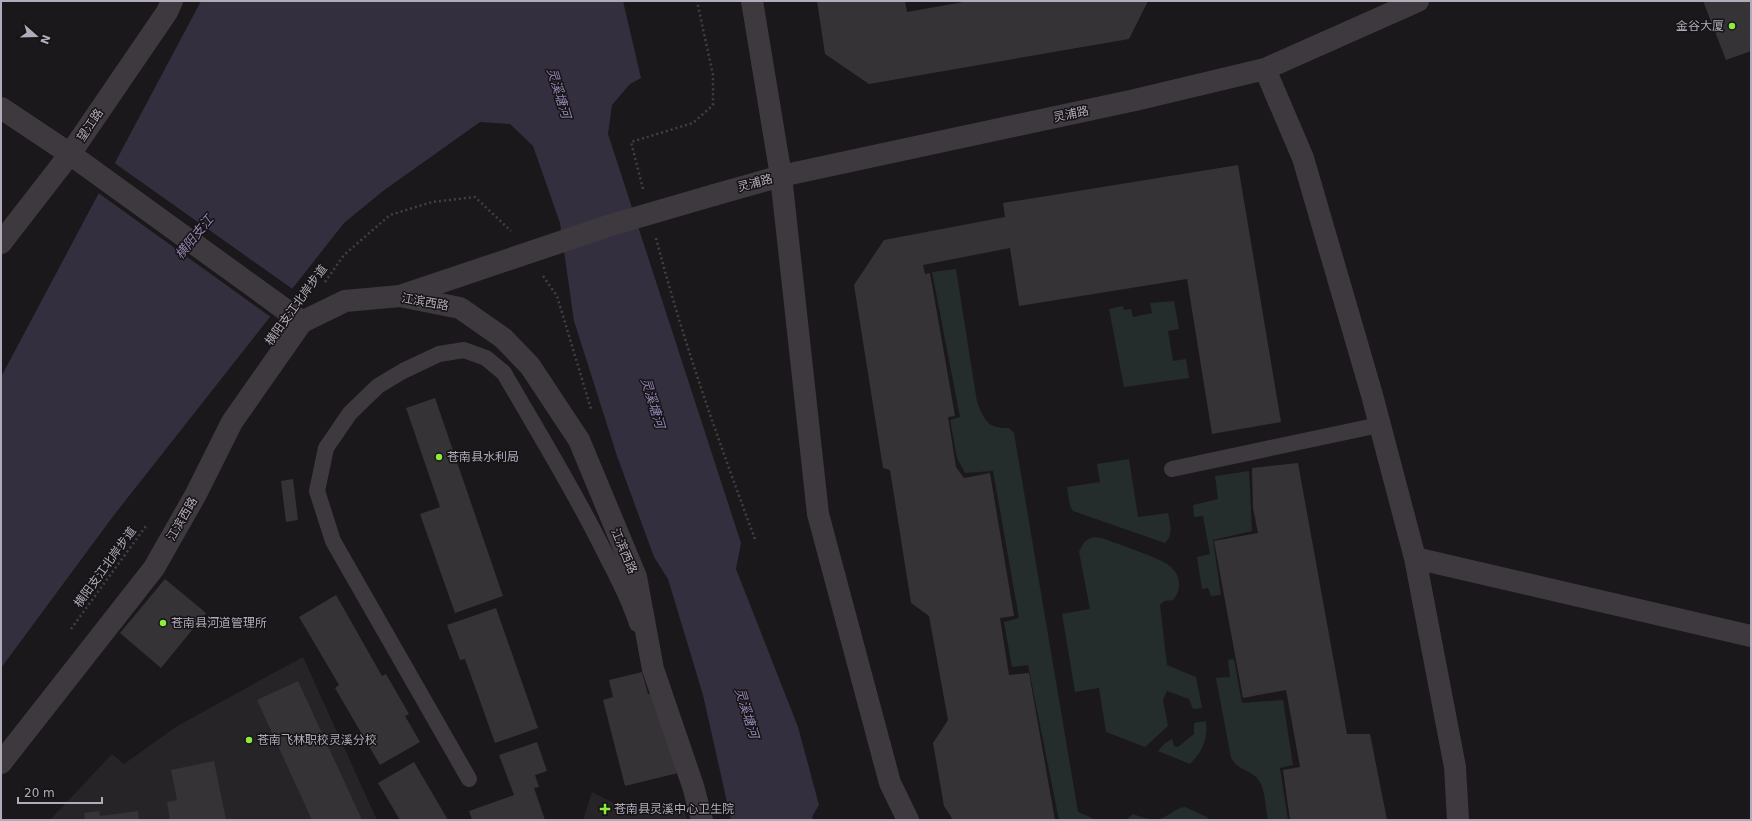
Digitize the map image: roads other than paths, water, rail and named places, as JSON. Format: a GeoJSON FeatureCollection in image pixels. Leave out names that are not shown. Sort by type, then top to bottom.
{"type":"FeatureCollection","features":[{"type":"Feature","properties":{"kind":"street","name":"望江路"},"geometry":{"type":"LineString","coordinates":[[1,244],[70,154],[167,12],[172,1]]}},
{"type":"Feature","properties":{"kind":"street"},"geometry":{"type":"LineString","coordinates":[[752,1],[781,176],[818,514],[890,783],[908,820]]}},
{"type":"Feature","properties":{"kind":"street","name":"灵浦路"},"geometry":{"type":"LineString","coordinates":[[400,296],[611,225],[781,176],[1112,105],[1265,69],[1418,1]]}},
{"type":"Feature","properties":{"kind":"street"},"geometry":{"type":"LineString","coordinates":[[1265,69],[1303,158],[1379,424],[1415,558],[1455,767],[1458,820]]}},
{"type":"Feature","properties":{"kind":"street"},"geometry":{"type":"LineString","coordinates":[[1,108],[106,179],[302,322]]}},
{"type":"Feature","properties":{"kind":"street","name":"江滨西路"},"geometry":{"type":"LineString","coordinates":[[1,763],[154,568],[196,494],[232,422],[302,322],[345,300],[400,296],[460,308],[503,338],[530,366],[579,440],[636,577],[652,669],[693,786],[702,820]]}},
{"type":"Feature","properties":{"kind":"street"},"geometry":{"type":"LineString","coordinates":[[1415,558],[1751,636]]}},
{"type":"Feature","properties":{"kind":"lane"},"geometry":{"type":"LineString","coordinates":[[469,778],[333,541],[317,491],[326,448],[350,413],[378,386],[403,371],[439,354],[464,350],[486,358],[504,373],[588,519],[632,608],[652,669]]}},
{"type":"Feature","properties":{"kind":"lane"},"geometry":{"type":"LineString","coordinates":[[1172,470],[1379,424]]}},
{"type":"Feature","properties":{"kind":"water"},"geometry":{"type":"Polygon","coordinates":[[[201,1],[623,1],[641,78],[630,84],[612,105],[608,134],[741,543],[736,569],[798,727],[819,805],[812,817],[813,820],[731,820],[703,695],[668,579],[654,557],[617,456],[574,321],[560,223],[533,146],[510,124],[480,122],[383,191],[344,223],[114,515],[1,668],[1,377],[201,1]]]}},
{"type":"Feature","properties":{"kind":"place","name":"金谷大厦"},"geometry":{"type":"Point","coordinates":[1732,26]}},
{"type":"Feature","properties":{"kind":"place","name":"苍南县水利局"},"geometry":{"type":"Point","coordinates":[439,457]}},
{"type":"Feature","properties":{"kind":"place","name":"苍南县河道管理所"},"geometry":{"type":"Point","coordinates":[163,623]}},
{"type":"Feature","properties":{"kind":"place","name":"苍南飞林职校灵溪分校"},"geometry":{"type":"Point","coordinates":[249,740]}},
{"type":"Feature","properties":{"kind":"place","name":"苍南县灵溪中心卫生院"},"geometry":{"type":"Point","coordinates":[605,809]}},
{"type":"Feature","properties":{"kind":"water label","name":"灵溪塘河"},"geometry":{"type":"Point","coordinates":[559,93]}},
{"type":"Feature","properties":{"kind":"water label","name":"横阳支江"},"geometry":{"type":"Point","coordinates":[194,237]}},
{"type":"Feature","properties":{"kind":"water label","name":"灵溪塘河"},"geometry":{"type":"Point","coordinates":[653,403]}},
{"type":"Feature","properties":{"kind":"water label","name":"灵溪塘河"},"geometry":{"type":"Point","coordinates":[747,713]}}]}
